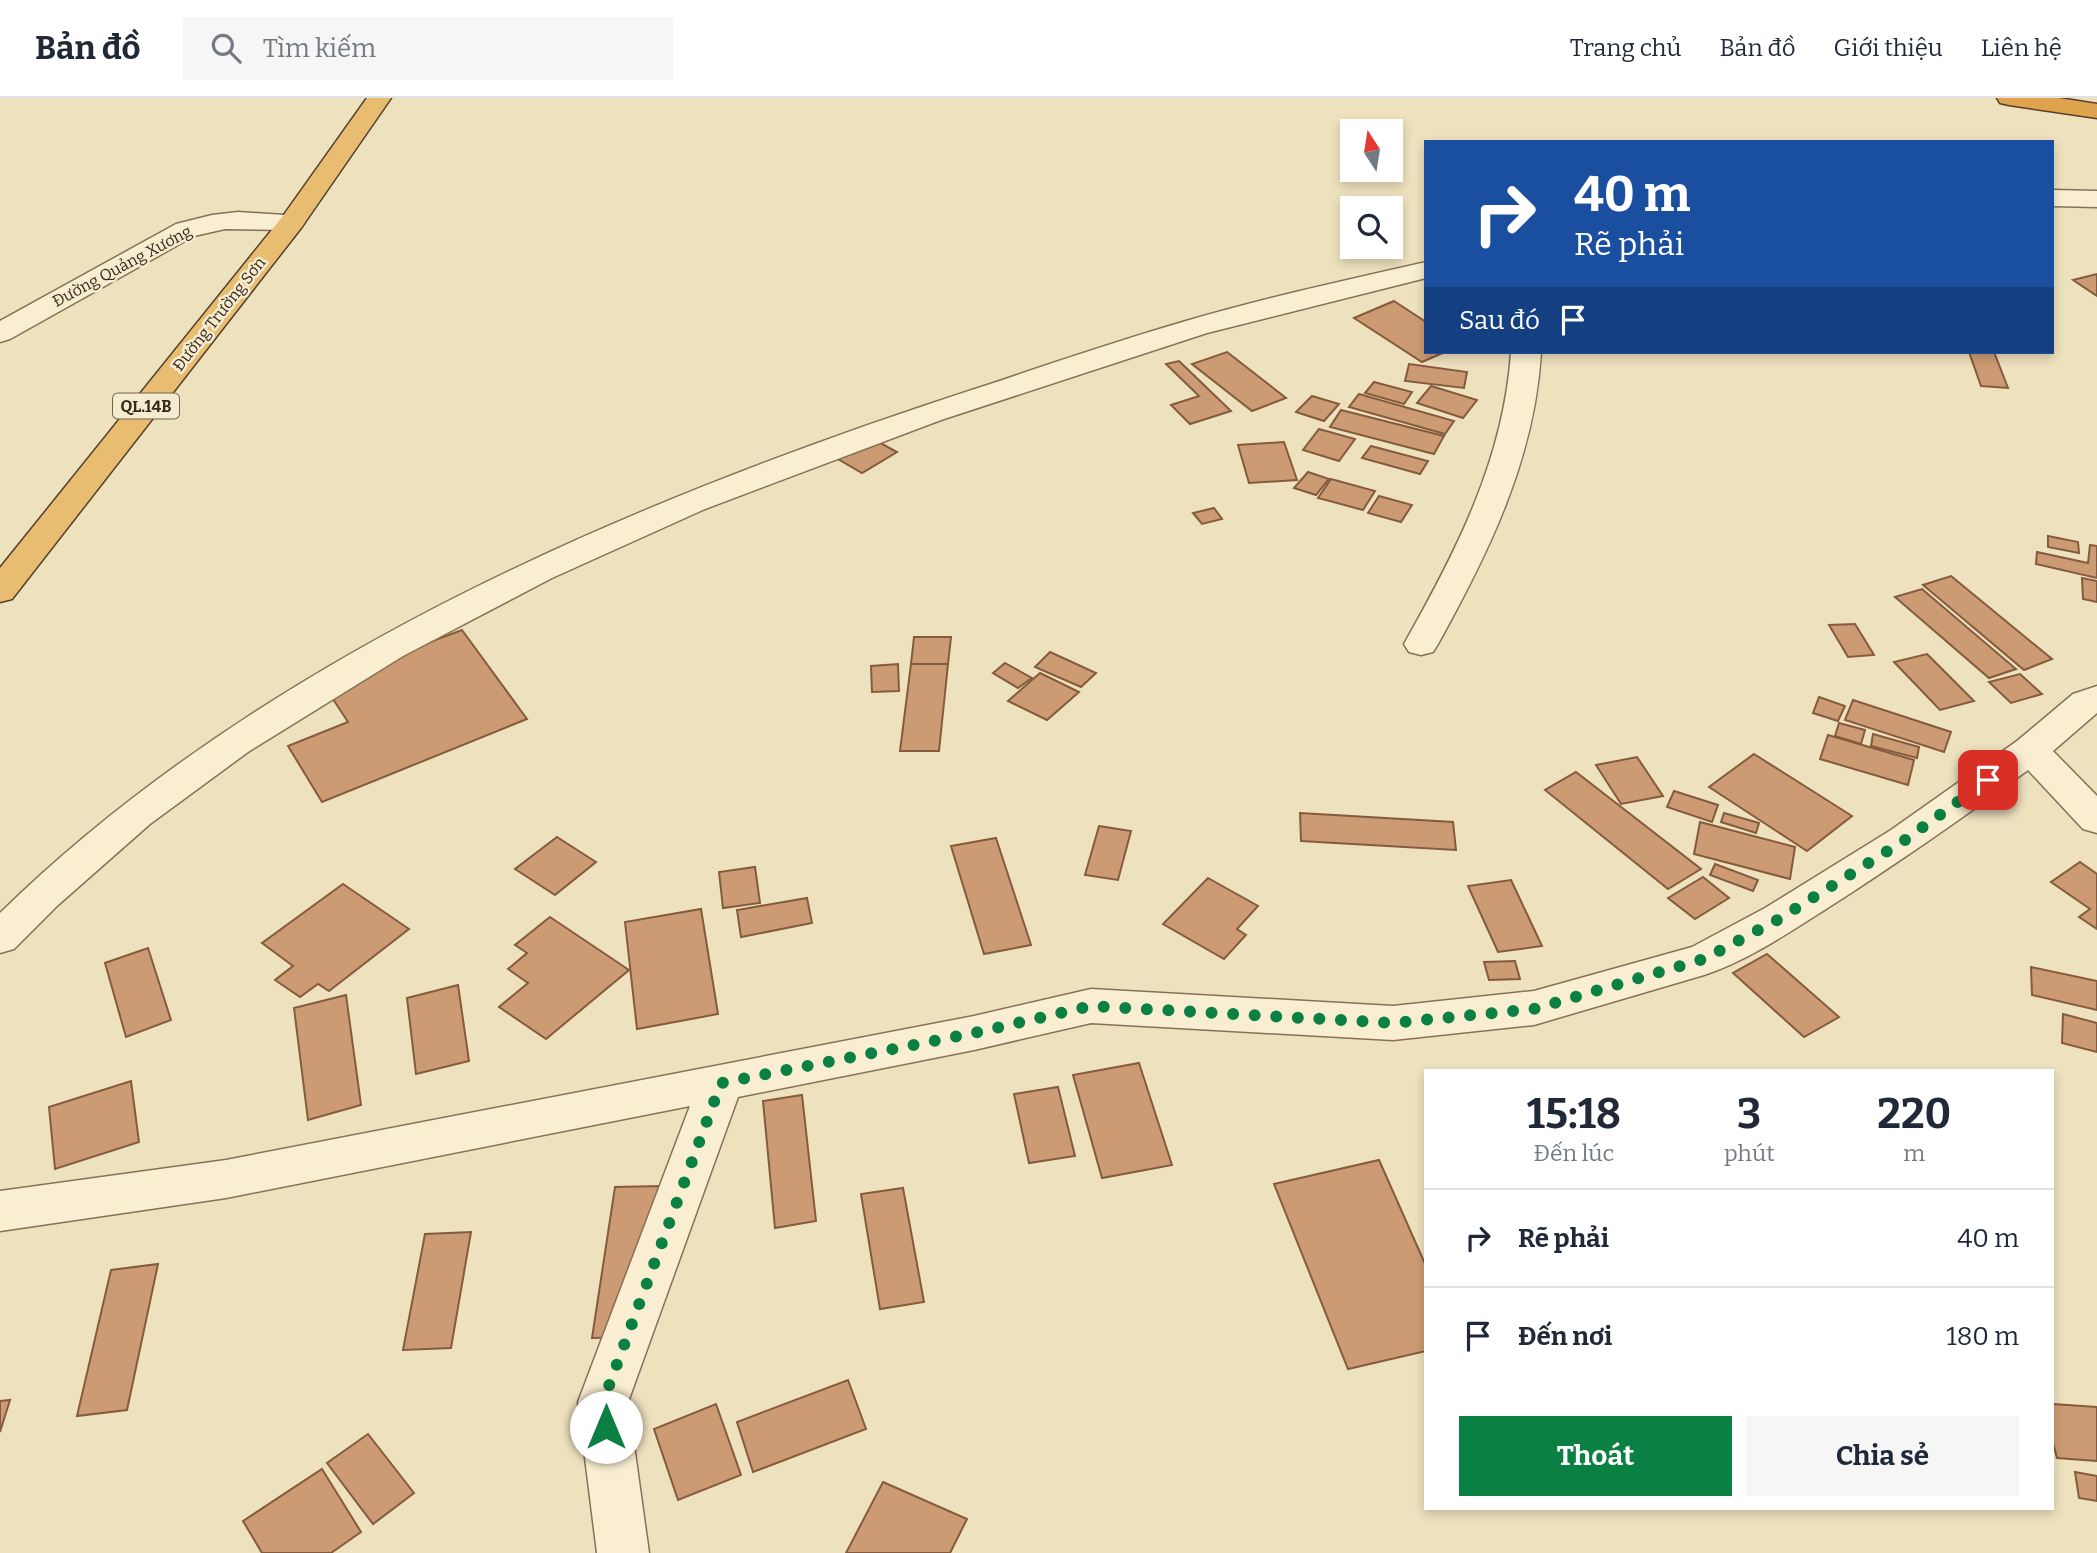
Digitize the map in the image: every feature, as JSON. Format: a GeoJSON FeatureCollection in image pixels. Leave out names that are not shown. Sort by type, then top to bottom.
{"type":"FeatureCollection","features":[{"type":"Feature","properties":{"kind":"highway","name":"Đường Trường Sơn"},"geometry":{"type":"LineString","coordinates":[[0,591],[292,222],[379,98]]}},
{"type":"Feature","properties":{"kind":"highway"},"geometry":{"type":"LineString","coordinates":[[2010,98],[2097,111]]}},
{"type":"Feature","properties":{"kind":"street"},"geometry":{"type":"LineString","coordinates":[[2054,198],[2097,199]]}},
{"type":"Feature","properties":{"kind":"street","name":"Đường Quảng Xương"},"geometry":{"type":"LineString","coordinates":[[0,333],[185,230],[233,219],[292,222]]}},
{"type":"Feature","properties":{"kind":"street"},"geometry":{"type":"LineString","coordinates":[[0,938],[117,830],[214,755],[330,681],[478,599],[564,557],[767,471],[888,426],[1223,320],[1424,270]]}},
{"type":"Feature","properties":{"kind":"street"},"geometry":{"type":"LineString","coordinates":[[1421,644],[1457,581],[1500,477],[1515,427],[1526,369],[1526,354]]}},
{"type":"Feature","properties":{"kind":"street"},"geometry":{"type":"LineString","coordinates":[[0,1211],[226,1179],[974,1033],[1091,1006],[1393,1023],[1534,1009],[1704,959],[1779,919],[1905,840],[2097,698]]}},
{"type":"Feature","properties":{"kind":"street"},"geometry":{"type":"LineString","coordinates":[[2030,750],[2097,819]]}},
{"type":"Feature","properties":{"kind":"street"},"geometry":{"type":"LineString","coordinates":[[623,1553],[603,1402],[721,1083]]}},
{"type":"Feature","properties":{"kind":"building"},"geometry":{"type":"Polygon","coordinates":[[[2097,274],[2097,296],[2073,280],[2097,274]]]}},
{"type":"Feature","properties":{"kind":"building"},"geometry":{"type":"Polygon","coordinates":[[[1394,301],[1424,321],[1424,354],[1440,354],[1422,362],[1354,318],[1394,301]]]}},
{"type":"Feature","properties":{"kind":"building"},"geometry":{"type":"Polygon","coordinates":[[[1227,352],[1286,398],[1252,411],[1192,364],[1227,352]]]}},
{"type":"Feature","properties":{"kind":"building"},"geometry":{"type":"Polygon","coordinates":[[[1970,354],[1995,354],[2008,388],[1981,386],[1970,354]]]}},
{"type":"Feature","properties":{"kind":"building"},"geometry":{"type":"Polygon","coordinates":[[[1179,361],[1231,411],[1190,424],[1171,405],[1199,396],[1166,364],[1179,361]]]}},
{"type":"Feature","properties":{"kind":"building"},"geometry":{"type":"Polygon","coordinates":[[[1409,364],[1467,372],[1464,388],[1405,381],[1409,364]]]}},
{"type":"Feature","properties":{"kind":"building"},"geometry":{"type":"Polygon","coordinates":[[[1374,382],[1412,392],[1404,404],[1365,393],[1374,382]]]}},
{"type":"Feature","properties":{"kind":"building"},"geometry":{"type":"Polygon","coordinates":[[[1431,386],[1477,400],[1463,418],[1417,403],[1431,386]]]}},
{"type":"Feature","properties":{"kind":"building"},"geometry":{"type":"Polygon","coordinates":[[[1359,394],[1454,421],[1445,434],[1349,407],[1359,394]]]}},
{"type":"Feature","properties":{"kind":"building"},"geometry":{"type":"Polygon","coordinates":[[[1312,396],[1339,404],[1324,421],[1296,412],[1312,396]]]}},
{"type":"Feature","properties":{"kind":"building"},"geometry":{"type":"Polygon","coordinates":[[[1341,410],[1444,436],[1434,454],[1330,427],[1341,410]]]}},
{"type":"Feature","properties":{"kind":"building"},"geometry":{"type":"Polygon","coordinates":[[[1319,429],[1355,439],[1339,461],[1303,450],[1319,429]]]}},
{"type":"Feature","properties":{"kind":"building"},"geometry":{"type":"Polygon","coordinates":[[[866,435],[897,452],[862,473],[831,455],[866,435]]]}},
{"type":"Feature","properties":{"kind":"building"},"geometry":{"type":"Polygon","coordinates":[[[1284,442],[1297,480],[1249,483],[1238,445],[1284,442]]]}},
{"type":"Feature","properties":{"kind":"building"},"geometry":{"type":"Polygon","coordinates":[[[1371,446],[1428,461],[1420,474],[1362,458],[1371,446]]]}},
{"type":"Feature","properties":{"kind":"building"},"geometry":{"type":"Polygon","coordinates":[[[1308,472],[1329,479],[1316,495],[1294,488],[1308,472]]]}},
{"type":"Feature","properties":{"kind":"building"},"geometry":{"type":"Polygon","coordinates":[[[1331,479],[1375,491],[1363,510],[1318,498],[1331,479]]]}},
{"type":"Feature","properties":{"kind":"building"},"geometry":{"type":"Polygon","coordinates":[[[1379,496],[1412,505],[1401,522],[1368,513],[1379,496]]]}},
{"type":"Feature","properties":{"kind":"building"},"geometry":{"type":"Polygon","coordinates":[[[1214,508],[1222,519],[1202,524],[1193,513],[1214,508]]]}},
{"type":"Feature","properties":{"kind":"building"},"geometry":{"type":"Polygon","coordinates":[[[2048,536],[2078,542],[2079,553],[2048,547],[2048,536]]]}},
{"type":"Feature","properties":{"kind":"building"},"geometry":{"type":"Polygon","coordinates":[[[2090,545],[2097,546],[2097,578],[2036,564],[2037,552],[2088,563],[2090,545]]]}},
{"type":"Feature","properties":{"kind":"building"},"geometry":{"type":"Polygon","coordinates":[[[1951,576],[2052,659],[2024,670],[1923,585],[1951,576]]]}},
{"type":"Feature","properties":{"kind":"building"},"geometry":{"type":"Polygon","coordinates":[[[2082,578],[2097,581],[2097,602],[2083,599],[2082,578]]]}},
{"type":"Feature","properties":{"kind":"building"},"geometry":{"type":"Polygon","coordinates":[[[1922,589],[2016,669],[1989,678],[1895,597],[1922,589]]]}},
{"type":"Feature","properties":{"kind":"building"},"geometry":{"type":"Polygon","coordinates":[[[1855,624],[1874,655],[1848,657],[1829,625],[1855,624]]]}},
{"type":"Feature","properties":{"kind":"building"},"geometry":{"type":"Polygon","coordinates":[[[462,630],[527,719],[322,802],[288,746],[348,722],[329,693],[355,670],[462,630]]]}},
{"type":"Feature","properties":{"kind":"building"},"geometry":{"type":"Polygon","coordinates":[[[914,637],[951,637],[948,664],[911,664],[914,637]]]}},
{"type":"Feature","properties":{"kind":"building"},"geometry":{"type":"Polygon","coordinates":[[[1050,652],[1096,673],[1081,687],[1035,667],[1050,652]]]}},
{"type":"Feature","properties":{"kind":"building"},"geometry":{"type":"Polygon","coordinates":[[[1927,654],[1974,701],[1940,710],[1894,662],[1927,654]]]}},
{"type":"Feature","properties":{"kind":"building"},"geometry":{"type":"Polygon","coordinates":[[[1005,663],[1032,678],[1018,688],[993,673],[1005,663]]]}},
{"type":"Feature","properties":{"kind":"building"},"geometry":{"type":"Polygon","coordinates":[[[898,664],[899,691],[872,692],[871,666],[898,664]]]}},
{"type":"Feature","properties":{"kind":"building"},"geometry":{"type":"Polygon","coordinates":[[[911,664],[948,664],[939,751],[900,751],[911,664]]]}},
{"type":"Feature","properties":{"kind":"building"},"geometry":{"type":"Polygon","coordinates":[[[1040,673],[1079,692],[1047,720],[1008,701],[1040,673]]]}},
{"type":"Feature","properties":{"kind":"building"},"geometry":{"type":"Polygon","coordinates":[[[2020,674],[2042,694],[2011,703],[1989,682],[2020,674]]]}},
{"type":"Feature","properties":{"kind":"building"},"geometry":{"type":"Polygon","coordinates":[[[1819,697],[1845,706],[1838,721],[1813,713],[1819,697]]]}},
{"type":"Feature","properties":{"kind":"building"},"geometry":{"type":"Polygon","coordinates":[[[1853,700],[1951,732],[1944,752],[1845,720],[1853,700]]]}},
{"type":"Feature","properties":{"kind":"building"},"geometry":{"type":"Polygon","coordinates":[[[1839,723],[1865,730],[1861,744],[1835,736],[1839,723]]]}},
{"type":"Feature","properties":{"kind":"building"},"geometry":{"type":"Polygon","coordinates":[[[1873,734],[1919,747],[1917,758],[1871,746],[1873,734]]]}},
{"type":"Feature","properties":{"kind":"building"},"geometry":{"type":"Polygon","coordinates":[[[1828,735],[1914,760],[1908,785],[1820,759],[1828,735]]]}},
{"type":"Feature","properties":{"kind":"building"},"geometry":{"type":"Polygon","coordinates":[[[1754,754],[1852,816],[1807,851],[1709,787],[1754,754]]]}},
{"type":"Feature","properties":{"kind":"building"},"geometry":{"type":"Polygon","coordinates":[[[1637,757],[1663,796],[1621,804],[1596,765],[1637,757]]]}},
{"type":"Feature","properties":{"kind":"building"},"geometry":{"type":"Polygon","coordinates":[[[1576,772],[1701,869],[1668,889],[1545,790],[1576,772]]]}},
{"type":"Feature","properties":{"kind":"building"},"geometry":{"type":"Polygon","coordinates":[[[1674,791],[1718,805],[1712,822],[1667,807],[1674,791]]]}},
{"type":"Feature","properties":{"kind":"building"},"geometry":{"type":"Polygon","coordinates":[[[1300,813],[1453,822],[1456,850],[1301,841],[1300,813]]]}},
{"type":"Feature","properties":{"kind":"building"},"geometry":{"type":"Polygon","coordinates":[[[1724,813],[1759,823],[1756,833],[1721,822],[1724,813]]]}},
{"type":"Feature","properties":{"kind":"building"},"geometry":{"type":"Polygon","coordinates":[[[1700,822],[1795,847],[1790,879],[1694,854],[1700,822]]]}},
{"type":"Feature","properties":{"kind":"building"},"geometry":{"type":"Polygon","coordinates":[[[1099,826],[1131,831],[1118,880],[1085,875],[1099,826]]]}},
{"type":"Feature","properties":{"kind":"building"},"geometry":{"type":"Polygon","coordinates":[[[557,837],[596,862],[555,895],[515,869],[557,837]]]}},
{"type":"Feature","properties":{"kind":"building"},"geometry":{"type":"Polygon","coordinates":[[[996,838],[1031,945],[984,954],[951,846],[996,838]]]}},
{"type":"Feature","properties":{"kind":"building"},"geometry":{"type":"Polygon","coordinates":[[[2080,862],[2097,874],[2097,929],[2079,917],[2090,909],[2051,882],[2080,862]]]}},
{"type":"Feature","properties":{"kind":"building"},"geometry":{"type":"Polygon","coordinates":[[[1715,864],[1758,880],[1753,891],[1710,875],[1715,864]]]}},
{"type":"Feature","properties":{"kind":"building"},"geometry":{"type":"Polygon","coordinates":[[[755,867],[760,903],[723,908],[719,872],[755,867]]]}},
{"type":"Feature","properties":{"kind":"building"},"geometry":{"type":"Polygon","coordinates":[[[1703,877],[1729,898],[1695,919],[1668,898],[1703,877]]]}},
{"type":"Feature","properties":{"kind":"building"},"geometry":{"type":"Polygon","coordinates":[[[1208,878],[1258,906],[1237,929],[1246,935],[1224,959],[1163,924],[1208,878]]]}},
{"type":"Feature","properties":{"kind":"building"},"geometry":{"type":"Polygon","coordinates":[[[1511,880],[1542,946],[1498,952],[1468,886],[1511,880]]]}},
{"type":"Feature","properties":{"kind":"building"},"geometry":{"type":"Polygon","coordinates":[[[343,884],[409,929],[329,991],[318,984],[300,997],[275,980],[293,966],[262,943],[343,884]]]}},
{"type":"Feature","properties":{"kind":"building"},"geometry":{"type":"Polygon","coordinates":[[[807,898],[812,923],[741,937],[737,910],[807,898]]]}},
{"type":"Feature","properties":{"kind":"building"},"geometry":{"type":"Polygon","coordinates":[[[701,909],[718,1014],[637,1029],[625,922],[701,909]]]}},
{"type":"Feature","properties":{"kind":"building"},"geometry":{"type":"Polygon","coordinates":[[[550,917],[629,970],[546,1039],[499,1007],[528,983],[508,969],[527,953],[515,945],[550,917]]]}},
{"type":"Feature","properties":{"kind":"building"},"geometry":{"type":"Polygon","coordinates":[[[148,948],[171,1020],[126,1037],[105,963],[148,948]]]}},
{"type":"Feature","properties":{"kind":"building"},"geometry":{"type":"Polygon","coordinates":[[[1767,954],[1839,1017],[1804,1037],[1733,973],[1767,954]]]}},
{"type":"Feature","properties":{"kind":"building"},"geometry":{"type":"Polygon","coordinates":[[[1515,961],[1520,979],[1489,980],[1484,962],[1515,961]]]}},
{"type":"Feature","properties":{"kind":"building"},"geometry":{"type":"Polygon","coordinates":[[[2031,967],[2097,981],[2097,1010],[2032,995],[2031,967]]]}},
{"type":"Feature","properties":{"kind":"building"},"geometry":{"type":"Polygon","coordinates":[[[458,985],[469,1061],[416,1074],[407,998],[458,985]]]}},
{"type":"Feature","properties":{"kind":"building"},"geometry":{"type":"Polygon","coordinates":[[[346,995],[361,1105],[308,1120],[294,1008],[346,995]]]}},
{"type":"Feature","properties":{"kind":"building"},"geometry":{"type":"Polygon","coordinates":[[[2063,1014],[2097,1023],[2097,1052],[2062,1043],[2063,1014]]]}},
{"type":"Feature","properties":{"kind":"building"},"geometry":{"type":"Polygon","coordinates":[[[1139,1063],[1172,1165],[1102,1178],[1073,1075],[1139,1063]]]}},
{"type":"Feature","properties":{"kind":"building"},"geometry":{"type":"Polygon","coordinates":[[[131,1081],[139,1142],[55,1169],[49,1107],[131,1081]]]}},
{"type":"Feature","properties":{"kind":"building"},"geometry":{"type":"Polygon","coordinates":[[[1058,1087],[1075,1156],[1029,1163],[1014,1094],[1058,1087]]]}},
{"type":"Feature","properties":{"kind":"building"},"geometry":{"type":"Polygon","coordinates":[[[802,1095],[816,1221],[775,1228],[763,1101],[802,1095]]]}},
{"type":"Feature","properties":{"kind":"building"},"geometry":{"type":"Polygon","coordinates":[[[1379,1160],[1424,1261],[1424,1351],[1348,1369],[1274,1184],[1379,1160]]]}},
{"type":"Feature","properties":{"kind":"building"},"geometry":{"type":"Polygon","coordinates":[[[661,1186],[641,1337],[592,1338],[615,1187],[661,1186]]]}},
{"type":"Feature","properties":{"kind":"building"},"geometry":{"type":"Polygon","coordinates":[[[903,1188],[924,1302],[880,1309],[861,1194],[903,1188]]]}},
{"type":"Feature","properties":{"kind":"building"},"geometry":{"type":"Polygon","coordinates":[[[471,1232],[451,1348],[403,1350],[425,1234],[471,1232]]]}},
{"type":"Feature","properties":{"kind":"building"},"geometry":{"type":"Polygon","coordinates":[[[158,1264],[127,1410],[77,1416],[111,1270],[158,1264]]]}},
{"type":"Feature","properties":{"kind":"building"},"geometry":{"type":"Polygon","coordinates":[[[848,1380],[866,1429],[753,1472],[737,1422],[848,1380]]]}},
{"type":"Feature","properties":{"kind":"building"},"geometry":{"type":"Polygon","coordinates":[[[10,1400],[0,1432],[0,1401],[10,1400]]]}},
{"type":"Feature","properties":{"kind":"building"},"geometry":{"type":"Polygon","coordinates":[[[716,1404],[741,1475],[678,1500],[654,1429],[716,1404]]]}},
{"type":"Feature","properties":{"kind":"building"},"geometry":{"type":"Polygon","coordinates":[[[2054,1404],[2097,1407],[2097,1461],[2057,1458],[2054,1447],[2054,1404]]]}},
{"type":"Feature","properties":{"kind":"building"},"geometry":{"type":"Polygon","coordinates":[[[368,1434],[414,1493],[373,1524],[327,1463],[368,1434]]]}},
{"type":"Feature","properties":{"kind":"building"},"geometry":{"type":"Polygon","coordinates":[[[322,1469],[361,1532],[331,1553],[262,1553],[243,1521],[322,1469]]]}},
{"type":"Feature","properties":{"kind":"building"},"geometry":{"type":"Polygon","coordinates":[[[2075,1472],[2097,1476],[2097,1501],[2079,1498],[2075,1472]]]}},
{"type":"Feature","properties":{"kind":"building"},"geometry":{"type":"Polygon","coordinates":[[[883,1482],[967,1519],[950,1553],[846,1553],[883,1482]]]}},
{"type":"Feature","properties":{"kind":"route"},"geometry":{"type":"LineString","coordinates":[[606,1427],[603,1402],[721,1083],[974,1033],[1091,1006],[1393,1023],[1534,1009],[1704,959],[1779,919],[1905,840],[1988,780]]}}]}
